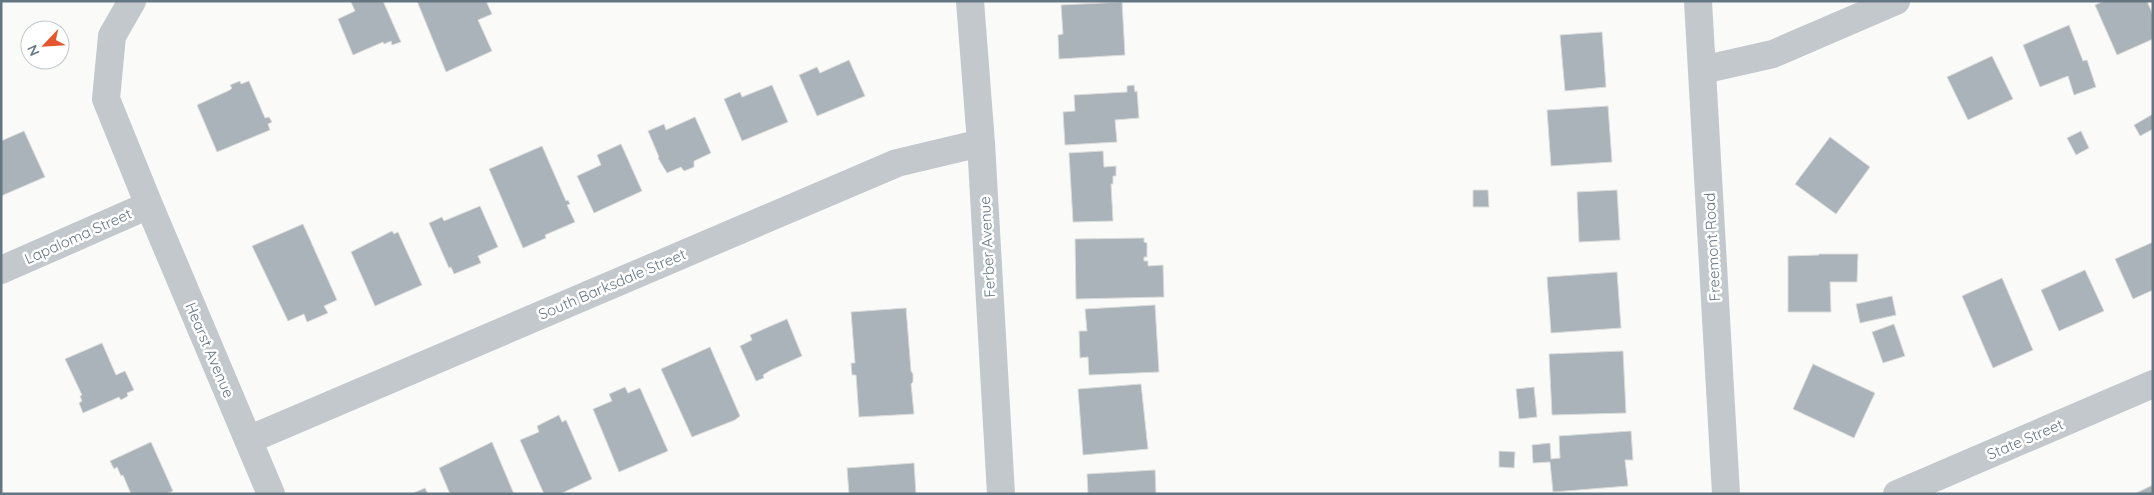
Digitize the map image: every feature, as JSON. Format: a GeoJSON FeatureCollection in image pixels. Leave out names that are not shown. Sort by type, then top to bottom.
{"type":"FeatureCollection","features":[{"type":"Feature","properties":{"kind":"street","name":"Lapaloma Street"},"geometry":{"type":"LineString","coordinates":[[1,270],[148,205],[106,99],[112,36],[132,1]]}},
{"type":"Feature","properties":{"kind":"street","name":"Ferber Avenue"},"geometry":{"type":"LineString","coordinates":[[970,1],[981,143],[1001,494]]}},
{"type":"Feature","properties":{"kind":"street","name":"Freemont Road"},"geometry":{"type":"LineString","coordinates":[[1698,1],[1726,494]]}},
{"type":"Feature","properties":{"kind":"street"},"geometry":{"type":"LineString","coordinates":[[1702,70],[1773,54],[1896,1]]}},
{"type":"Feature","properties":{"kind":"street","name":"South Barksdale Street"},"geometry":{"type":"LineString","coordinates":[[248,440],[897,163],[981,143]]}},
{"type":"Feature","properties":{"kind":"street","name":"Hearst Avenue"},"geometry":{"type":"LineString","coordinates":[[148,205],[271,494]]}},
{"type":"Feature","properties":{"kind":"street","name":"State Street"},"geometry":{"type":"LineString","coordinates":[[1897,494],[2153,384]]}},
{"type":"Feature","properties":{"kind":"building"},"geometry":{"type":"Polygon","coordinates":[[[352,1],[383,1],[401,42],[392,45],[391,41],[384,44],[383,42],[353,55],[338,19],[355,11],[352,1]]]}},
{"type":"Feature","properties":{"kind":"building"},"geometry":{"type":"Polygon","coordinates":[[[417,1],[486,1],[492,14],[478,20],[492,51],[446,72],[417,1]]]}},
{"type":"Feature","properties":{"kind":"building"},"geometry":{"type":"Polygon","coordinates":[[[2104,1],[2147,1],[2153,15],[2153,39],[2117,55],[2095,5],[2104,1]]]}},
{"type":"Feature","properties":{"kind":"building"},"geometry":{"type":"Polygon","coordinates":[[[1122,2],[1125,55],[1059,59],[1058,35],[1063,34],[1061,5],[1122,2]]]}},
{"type":"Feature","properties":{"kind":"building"},"geometry":{"type":"Polygon","coordinates":[[[2069,25],[2083,61],[2087,60],[2096,87],[2074,95],[2068,76],[2040,87],[2023,45],[2069,25]]]}},
{"type":"Feature","properties":{"kind":"building"},"geometry":{"type":"Polygon","coordinates":[[[1602,32],[1606,87],[1565,91],[1560,35],[1602,32]]]}},
{"type":"Feature","properties":{"kind":"building"},"geometry":{"type":"Polygon","coordinates":[[[1992,56],[2013,99],[1968,120],[1947,77],[1992,56]]]}},
{"type":"Feature","properties":{"kind":"building"},"geometry":{"type":"Polygon","coordinates":[[[849,60],[865,96],[817,116],[799,75],[817,67],[820,73],[849,60]]]}},
{"type":"Feature","properties":{"kind":"building"},"geometry":{"type":"Polygon","coordinates":[[[240,81],[241,84],[249,81],[265,118],[269,117],[272,122],[268,124],[270,130],[217,152],[197,105],[230,90],[232,88],[230,85],[240,81]]]}},
{"type":"Feature","properties":{"kind":"building"},"geometry":{"type":"Polygon","coordinates":[[[772,85],[788,122],[742,141],[724,99],[740,92],[742,97],[772,85]]]}},
{"type":"Feature","properties":{"kind":"building"},"geometry":{"type":"Polygon","coordinates":[[[1134,85],[1135,92],[1137,91],[1139,118],[1115,120],[1117,142],[1065,145],[1063,112],[1075,111],[1074,95],[1127,92],[1127,86],[1134,85]]]}},
{"type":"Feature","properties":{"kind":"building"},"geometry":{"type":"Polygon","coordinates":[[[1608,106],[1612,162],[1551,166],[1547,110],[1608,106]]]}},
{"type":"Feature","properties":{"kind":"building"},"geometry":{"type":"Polygon","coordinates":[[[2153,114],[2153,129],[2140,136],[2134,125],[2153,114]]]}},
{"type":"Feature","properties":{"kind":"building"},"geometry":{"type":"Polygon","coordinates":[[[695,117],[711,153],[694,161],[694,167],[684,171],[681,167],[667,173],[658,158],[648,131],[664,124],[666,130],[695,117]]]}},
{"type":"Feature","properties":{"kind":"building"},"geometry":{"type":"Polygon","coordinates":[[[24,131],[45,177],[1,196],[1,141],[24,131]]]}},
{"type":"Feature","properties":{"kind":"building"},"geometry":{"type":"Polygon","coordinates":[[[2081,131],[2089,148],[2076,155],[2067,138],[2081,131]]]}},
{"type":"Feature","properties":{"kind":"building"},"geometry":{"type":"Polygon","coordinates":[[[1830,137],[1870,167],[1836,214],[1795,184],[1830,137]]]}},
{"type":"Feature","properties":{"kind":"building"},"geometry":{"type":"Polygon","coordinates":[[[621,144],[642,191],[594,213],[577,176],[601,165],[597,155],[621,144]]]}},
{"type":"Feature","properties":{"kind":"building"},"geometry":{"type":"Polygon","coordinates":[[[542,146],[566,201],[568,200],[570,204],[567,205],[575,222],[545,235],[546,238],[523,248],[489,169],[542,146]]]}},
{"type":"Feature","properties":{"kind":"building"},"geometry":{"type":"Polygon","coordinates":[[[1103,151],[1104,167],[1116,166],[1116,176],[1113,176],[1113,184],[1111,184],[1113,221],[1073,222],[1069,153],[1103,151]]]}},
{"type":"Feature","properties":{"kind":"building"},"geometry":{"type":"Polygon","coordinates":[[[1473,190],[1488,190],[1489,207],[1473,207],[1473,190]]]}},
{"type":"Feature","properties":{"kind":"building"},"geometry":{"type":"Polygon","coordinates":[[[1617,190],[1620,240],[1579,242],[1577,192],[1617,190]]]}},
{"type":"Feature","properties":{"kind":"building"},"geometry":{"type":"Polygon","coordinates":[[[480,206],[498,247],[478,256],[481,263],[454,274],[451,267],[449,268],[429,223],[442,217],[444,221],[480,206]]]}},
{"type":"Feature","properties":{"kind":"building"},"geometry":{"type":"Polygon","coordinates":[[[303,224],[337,300],[324,306],[328,313],[307,322],[304,314],[288,321],[252,246],[303,224]]]}},
{"type":"Feature","properties":{"kind":"building"},"geometry":{"type":"Polygon","coordinates":[[[392,231],[394,234],[398,232],[422,285],[375,306],[351,252],[392,231]]]}},
{"type":"Feature","properties":{"kind":"building"},"geometry":{"type":"Polygon","coordinates":[[[1144,238],[1144,242],[1147,243],[1147,257],[1144,257],[1144,261],[1148,261],[1148,266],[1163,265],[1164,297],[1076,299],[1075,239],[1144,238]]]}},
{"type":"Feature","properties":{"kind":"building"},"geometry":{"type":"Polygon","coordinates":[[[2153,242],[2153,290],[2133,299],[2115,259],[2153,242]]]}},
{"type":"Feature","properties":{"kind":"building"},"geometry":{"type":"Polygon","coordinates":[[[1858,254],[1857,282],[1830,282],[1831,312],[1788,312],[1788,256],[1858,254]]]}},
{"type":"Feature","properties":{"kind":"building"},"geometry":{"type":"Polygon","coordinates":[[[2085,270],[2104,311],[2059,331],[2041,290],[2085,270]]]}},
{"type":"Feature","properties":{"kind":"building"},"geometry":{"type":"Polygon","coordinates":[[[1617,272],[1621,328],[1551,333],[1547,277],[1617,272]]]}},
{"type":"Feature","properties":{"kind":"building"},"geometry":{"type":"Polygon","coordinates":[[[2002,278],[2033,350],[1993,368],[1962,296],[2002,278]]]}},
{"type":"Feature","properties":{"kind":"building"},"geometry":{"type":"Polygon","coordinates":[[[1892,296],[1896,315],[1860,323],[1856,304],[1892,296]]]}},
{"type":"Feature","properties":{"kind":"building"},"geometry":{"type":"Polygon","coordinates":[[[1155,305],[1159,372],[1089,375],[1088,357],[1080,358],[1079,331],[1087,331],[1085,309],[1155,305]]]}},
{"type":"Feature","properties":{"kind":"building"},"geometry":{"type":"Polygon","coordinates":[[[906,308],[911,371],[913,374],[913,382],[911,384],[914,414],[859,417],[856,375],[852,375],[851,363],[855,363],[851,312],[906,308]]]}},
{"type":"Feature","properties":{"kind":"building"},"geometry":{"type":"Polygon","coordinates":[[[787,319],[802,356],[771,370],[763,375],[764,378],[756,381],[740,346],[752,340],[750,335],[787,319]]]}},
{"type":"Feature","properties":{"kind":"building"},"geometry":{"type":"Polygon","coordinates":[[[1894,324],[1905,356],[1883,363],[1872,332],[1894,324]]]}},
{"type":"Feature","properties":{"kind":"building"},"geometry":{"type":"Polygon","coordinates":[[[102,343],[116,375],[125,371],[134,390],[127,393],[128,396],[121,400],[119,397],[83,413],[79,403],[82,401],[80,396],[82,395],[65,359],[102,343]]]}},
{"type":"Feature","properties":{"kind":"building"},"geometry":{"type":"Polygon","coordinates":[[[710,347],[740,416],[735,420],[692,437],[661,369],[710,347]]]}},
{"type":"Feature","properties":{"kind":"building"},"geometry":{"type":"Polygon","coordinates":[[[1623,351],[1626,413],[1552,415],[1549,354],[1623,351]]]}},
{"type":"Feature","properties":{"kind":"building"},"geometry":{"type":"Polygon","coordinates":[[[1813,364],[1875,393],[1854,438],[1793,409],[1813,364]]]}},
{"type":"Feature","properties":{"kind":"building"},"geometry":{"type":"Polygon","coordinates":[[[1141,384],[1148,449],[1083,455],[1078,389],[1141,384]]]}},
{"type":"Feature","properties":{"kind":"building"},"geometry":{"type":"Polygon","coordinates":[[[625,387],[628,393],[640,388],[668,451],[619,472],[593,409],[612,401],[609,394],[625,387]]]}},
{"type":"Feature","properties":{"kind":"building"},"geometry":{"type":"Polygon","coordinates":[[[1534,387],[1537,417],[1519,419],[1516,389],[1534,387]]]}},
{"type":"Feature","properties":{"kind":"building"},"geometry":{"type":"Polygon","coordinates":[[[559,415],[562,422],[566,420],[592,479],[560,494],[544,494],[520,440],[539,432],[537,426],[559,415]]]}},
{"type":"Feature","properties":{"kind":"building"},"geometry":{"type":"Polygon","coordinates":[[[1631,431],[1633,460],[1625,460],[1628,486],[1553,492],[1550,462],[1533,463],[1532,445],[1550,443],[1551,459],[1560,458],[1559,436],[1631,431]]]}},
{"type":"Feature","properties":{"kind":"building"},"geometry":{"type":"Polygon","coordinates":[[[151,442],[173,491],[166,494],[131,494],[123,475],[121,476],[117,467],[114,469],[110,461],[151,442]]]}},
{"type":"Feature","properties":{"kind":"building"},"geometry":{"type":"Polygon","coordinates":[[[492,442],[514,494],[450,494],[439,468],[492,442]]]}},
{"type":"Feature","properties":{"kind":"building"},"geometry":{"type":"Polygon","coordinates":[[[1499,451],[1515,452],[1514,468],[1499,467],[1499,451]]]}},
{"type":"Feature","properties":{"kind":"building"},"geometry":{"type":"Polygon","coordinates":[[[914,463],[916,494],[849,494],[847,468],[914,463]]]}},
{"type":"Feature","properties":{"kind":"building"},"geometry":{"type":"Polygon","coordinates":[[[1155,470],[1156,494],[1088,494],[1087,474],[1155,470]]]}},
{"type":"Feature","properties":{"kind":"building"},"geometry":{"type":"Polygon","coordinates":[[[2153,485],[2153,494],[2134,494],[2153,485]]]}},
{"type":"Feature","properties":{"kind":"building"},"geometry":{"type":"Polygon","coordinates":[[[425,488],[428,494],[411,494],[425,488]]]}}]}
